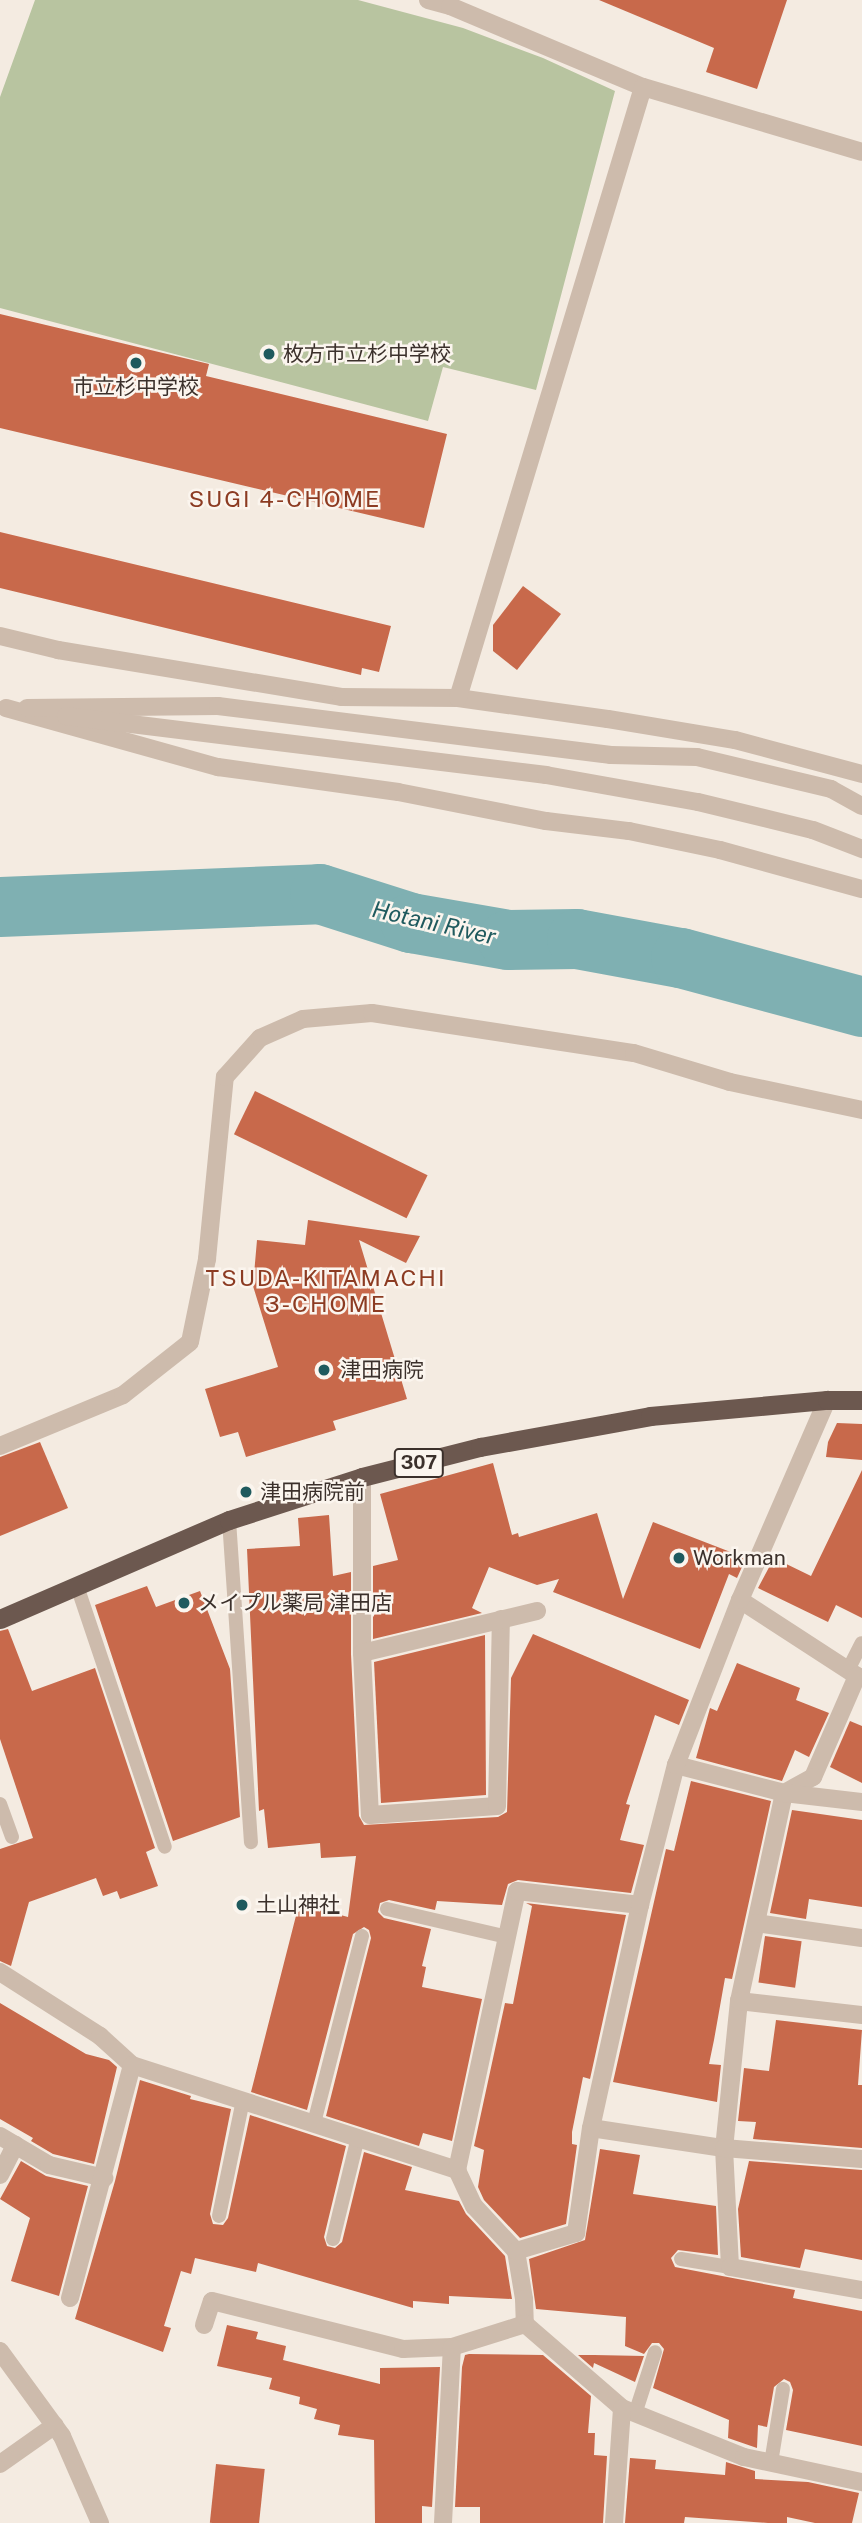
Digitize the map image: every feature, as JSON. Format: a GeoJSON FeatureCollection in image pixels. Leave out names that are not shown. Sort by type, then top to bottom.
{"type":"FeatureCollection","features":[{"type":"Feature","properties":{"kind":"highway","name":"307"},"geometry":{"type":"LineString","coordinates":[[0,1619],[229,1520],[362,1477],[480,1447],[650,1416],[827,1400],[862,1400]]}},
{"type":"Feature","properties":{"kind":"street"},"geometry":{"type":"LineString","coordinates":[[428,0],[451,3],[643,86],[862,152]]}},
{"type":"Feature","properties":{"kind":"street"},"geometry":{"type":"LineString","coordinates":[[458,698],[643,86]]}},
{"type":"Feature","properties":{"kind":"street"},"geometry":{"type":"LineString","coordinates":[[0,636],[58,650],[341,697],[458,698],[735,740],[862,774]]}},
{"type":"Feature","properties":{"kind":"street"},"geometry":{"type":"LineString","coordinates":[[3,708],[218,706],[611,755],[697,757],[831,789],[862,806]]}},
{"type":"Feature","properties":{"kind":"street"},"geometry":{"type":"LineString","coordinates":[[3,708],[547,775],[698,802],[813,830],[862,849]]}},
{"type":"Feature","properties":{"kind":"street"},"geometry":{"type":"LineString","coordinates":[[3,708],[218,767],[398,792],[546,821],[629,831],[720,850],[862,890]]}},
{"type":"Feature","properties":{"kind":"street"},"geometry":{"type":"LineString","coordinates":[[0,1446],[123,1395],[190,1342],[207,1259],[225,1077],[260,1038],[303,1019],[372,1013],[634,1053],[730,1082],[862,1110]]}},
{"type":"Feature","properties":{"kind":"street"},"geometry":{"type":"LineString","coordinates":[[516,2252],[576,2233],[591,2128],[640,1905],[676,1765],[740,1600],[827,1400]]}},
{"type":"Feature","properties":{"kind":"street"},"geometry":{"type":"LineString","coordinates":[[362,1477],[362,1653],[370,1815],[497,1806],[501,1619]]}},
{"type":"Feature","properties":{"kind":"street"},"geometry":{"type":"LineString","coordinates":[[740,1600],[857,1676],[813,1777],[784,1793],[739,2001],[724,2148],[730,2267],[862,2290]]}},
{"type":"Feature","properties":{"kind":"street"},"geometry":{"type":"LineString","coordinates":[[362,1653],[537,1612]]}},
{"type":"Feature","properties":{"kind":"street"},"geometry":{"type":"LineString","coordinates":[[676,1765],[784,1793],[862,1802]]}},
{"type":"Feature","properties":{"kind":"street"},"geometry":{"type":"LineString","coordinates":[[640,1905],[517,1891],[457,2170],[474,2206],[516,2252],[524,2299],[525,2324],[628,2411],[744,2458],[862,2482]]}},
{"type":"Feature","properties":{"kind":"street"},"geometry":{"type":"LineString","coordinates":[[756,1923],[862,1938]]}},
{"type":"Feature","properties":{"kind":"street"},"geometry":{"type":"LineString","coordinates":[[0,1972],[100,2036],[132,2065],[457,2170]]}},
{"type":"Feature","properties":{"kind":"street"},"geometry":{"type":"LineString","coordinates":[[739,2001],[862,2015]]}},
{"type":"Feature","properties":{"kind":"street"},"geometry":{"type":"LineString","coordinates":[[70,2298],[132,2065]]}},
{"type":"Feature","properties":{"kind":"street"},"geometry":{"type":"LineString","coordinates":[[591,2128],[724,2148],[862,2159]]}},
{"type":"Feature","properties":{"kind":"street"},"geometry":{"type":"LineString","coordinates":[[0,2175],[8,2141],[49,2165],[104,2178]]}},
{"type":"Feature","properties":{"kind":"street"},"geometry":{"type":"LineString","coordinates":[[204,2325],[212,2301],[403,2349],[452,2347],[525,2324]]}},
{"type":"Feature","properties":{"kind":"street"},"geometry":{"type":"LineString","coordinates":[[443,2523],[452,2347]]}},
{"type":"Feature","properties":{"kind":"street"},"geometry":{"type":"LineString","coordinates":[[0,2351],[55,2425],[100,2523]]}},
{"type":"Feature","properties":{"kind":"street"},"geometry":{"type":"LineString","coordinates":[[614,2523],[628,2411]]}},
{"type":"Feature","properties":{"kind":"street"},"geometry":{"type":"LineString","coordinates":[[0,2464],[55,2425]]}},
{"type":"Feature","properties":{"kind":"lane"},"geometry":{"type":"LineString","coordinates":[[229,1520],[251,1842]]}},
{"type":"Feature","properties":{"kind":"lane"},"geometry":{"type":"LineString","coordinates":[[77,1586],[165,1847]]}},
{"type":"Feature","properties":{"kind":"lane"},"geometry":{"type":"LineString","coordinates":[[848,1670],[862,1643]]}},
{"type":"Feature","properties":{"kind":"lane"},"geometry":{"type":"LineString","coordinates":[[0,1804],[12,1837]]}},
{"type":"Feature","properties":{"kind":"lane"},"geometry":{"type":"LineString","coordinates":[[387,1909],[507,1937]]}},
{"type":"Feature","properties":{"kind":"lane"},"geometry":{"type":"LineString","coordinates":[[314,2123],[362,1936]]}},
{"type":"Feature","properties":{"kind":"lane"},"geometry":{"type":"LineString","coordinates":[[219,2216],[243,2100]]}},
{"type":"Feature","properties":{"kind":"lane"},"geometry":{"type":"LineString","coordinates":[[333,2239],[358,2137]]}},
{"type":"Feature","properties":{"kind":"lane"},"geometry":{"type":"LineString","coordinates":[[681,2259],[730,2267]]}},
{"type":"Feature","properties":{"kind":"lane"},"geometry":{"type":"LineString","coordinates":[[628,2411],[655,2352]]}},
{"type":"Feature","properties":{"kind":"lane"},"geometry":{"type":"LineString","coordinates":[[771,2463],[783,2389]]}},
{"type":"Feature","properties":{"kind":"green space"},"geometry":{"type":"Polygon","coordinates":[[[35,0],[358,0],[463,28],[543,58],[615,91],[536,390],[443,367],[428,421],[0,308],[0,97],[35,0]]]}},
{"type":"Feature","properties":{"kind":"building"},"geometry":{"type":"Polygon","coordinates":[[[599,0],[787,0],[757,89],[706,72],[714,48],[599,0]]]}},
{"type":"Feature","properties":{"kind":"building"},"geometry":{"type":"Polygon","coordinates":[[[0,314],[209,364],[206,376],[447,434],[424,528],[0,428],[0,314]]]}},
{"type":"Feature","properties":{"kind":"building"},"geometry":{"type":"Polygon","coordinates":[[[0,532],[391,626],[379,672],[362,668],[361,675],[0,588],[0,532]]]}},
{"type":"Feature","properties":{"kind":"building"},"geometry":{"type":"Polygon","coordinates":[[[523,586],[561,614],[517,670],[493,651],[493,625],[523,586]]]}},
{"type":"Feature","properties":{"kind":"building"},"geometry":{"type":"Polygon","coordinates":[[[255,1091],[428,1175],[407,1218],[234,1134],[255,1091]]]}},
{"type":"Feature","properties":{"kind":"building"},"geometry":{"type":"Polygon","coordinates":[[[308,1220],[420,1236],[406,1263],[359,1240],[407,1399],[333,1421],[336,1430],[246,1457],[238,1432],[220,1437],[205,1389],[278,1367],[253,1286],[257,1240],[305,1245],[308,1220]]]}},
{"type":"Feature","properties":{"kind":"building"},"geometry":{"type":"Polygon","coordinates":[[[837,1423],[862,1424],[862,1460],[826,1457],[828,1442],[837,1423]]]}},
{"type":"Feature","properties":{"kind":"building"},"geometry":{"type":"Polygon","coordinates":[[[40,1442],[68,1508],[0,1536],[0,1457],[40,1442]]]}},
{"type":"Feature","properties":{"kind":"building"},"geometry":{"type":"Polygon","coordinates":[[[493,1463],[512,1535],[518,1533],[519,1537],[597,1513],[623,1599],[653,1522],[746,1558],[737,1578],[729,1574],[700,1649],[553,1592],[559,1579],[537,1585],[489,1567],[472,1608],[482,1613],[373,1639],[373,1566],[398,1560],[380,1494],[493,1463]]]}},
{"type":"Feature","properties":{"kind":"building"},"geometry":{"type":"Polygon","coordinates":[[[862,1470],[862,1618],[836,1605],[828,1622],[758,1588],[774,1558],[811,1576],[862,1470]]]}},
{"type":"Feature","properties":{"kind":"building"},"geometry":{"type":"Polygon","coordinates":[[[329,1515],[333,1576],[351,1572],[351,1654],[359,1816],[364,1825],[498,1817],[507,1812],[511,1678],[533,1634],[689,1700],[679,1725],[655,1715],[626,1804],[630,1805],[620,1840],[644,1845],[631,1893],[518,1880],[508,1884],[502,1905],[437,1901],[435,1910],[389,1900],[380,1903],[378,1912],[384,1918],[431,1929],[422,1966],[426,1967],[422,1987],[482,1999],[452,2141],[423,2133],[419,2146],[326,2116],[371,1938],[369,1930],[364,1927],[353,1934],[307,2110],[251,2092],[299,1904],[348,1917],[356,1856],[321,1858],[320,1843],[268,1848],[264,1809],[259,1811],[247,1549],[300,1546],[298,1518],[329,1515]]]}},
{"type":"Feature","properties":{"kind":"building"},"geometry":{"type":"Polygon","coordinates":[[[147,1586],[156,1607],[200,1591],[230,1669],[240,1817],[173,1841],[95,1605],[147,1586]]]}},
{"type":"Feature","properties":{"kind":"building"},"geometry":{"type":"Polygon","coordinates":[[[8,1629],[32,1691],[95,1668],[155,1848],[146,1852],[158,1886],[120,1899],[117,1891],[103,1896],[96,1878],[29,1902],[11,1966],[0,1961],[0,1849],[33,1838],[0,1739],[0,1631],[8,1629]]]}},
{"type":"Feature","properties":{"kind":"building"},"geometry":{"type":"Polygon","coordinates":[[[485,1635],[486,1795],[381,1803],[374,1662],[485,1635]]]}},
{"type":"Feature","properties":{"kind":"building"},"geometry":{"type":"Polygon","coordinates":[[[737,1663],[800,1688],[796,1700],[829,1713],[809,1757],[795,1750],[782,1781],[696,1758],[710,1708],[717,1711],[737,1663]]]}},
{"type":"Feature","properties":{"kind":"building"},"geometry":{"type":"Polygon","coordinates":[[[850,1721],[862,1726],[862,1783],[830,1767],[850,1721]]]}},
{"type":"Feature","properties":{"kind":"building"},"geometry":{"type":"Polygon","coordinates":[[[691,1781],[771,1801],[732,1979],[725,1978],[709,2064],[721,2065],[717,2102],[613,2082],[666,1849],[674,1851],[691,1781]]]}},
{"type":"Feature","properties":{"kind":"building"},"geometry":{"type":"Polygon","coordinates":[[[792,1810],[862,1820],[862,1907],[809,1899],[806,1919],[770,1913],[792,1810]]]}},
{"type":"Feature","properties":{"kind":"building"},"geometry":{"type":"Polygon","coordinates":[[[526,1903],[626,1915],[590,2079],[583,2077],[572,2132],[572,2144],[577,2145],[566,2224],[520,2238],[484,2200],[478,2187],[484,2150],[474,2146],[505,2003],[513,2004],[532,1906],[526,1903]]]}},
{"type":"Feature","properties":{"kind":"building"},"geometry":{"type":"Polygon","coordinates":[[[765,1936],[802,1941],[795,1988],[758,1983],[765,1936]]]}},
{"type":"Feature","properties":{"kind":"building"},"geometry":{"type":"Polygon","coordinates":[[[0,2003],[86,2054],[109,2060],[117,2067],[94,2164],[53,2154],[31,2141],[33,2138],[0,2119],[0,2003]]]}},
{"type":"Feature","properties":{"kind":"building"},"geometry":{"type":"Polygon","coordinates":[[[776,2020],[862,2030],[858,2085],[862,2085],[862,2148],[753,2139],[756,2122],[738,2121],[744,2068],[769,2071],[776,2020]]]}},
{"type":"Feature","properties":{"kind":"building"},"geometry":{"type":"Polygon","coordinates":[[[140,2080],[191,2096],[190,2099],[231,2109],[210,2214],[213,2224],[223,2225],[228,2218],[250,2115],[346,2146],[324,2237],[327,2246],[335,2248],[342,2242],[364,2152],[412,2167],[405,2190],[459,2201],[466,2214],[505,2256],[512,2299],[449,2296],[449,2304],[413,2301],[413,2308],[258,2263],[256,2272],[195,2258],[191,2274],[181,2271],[164,2326],[171,2328],[163,2352],[75,2319],[115,2181],[140,2080]]]}},
{"type":"Feature","properties":{"kind":"building"},"geometry":{"type":"Polygon","coordinates":[[[600,2149],[640,2155],[633,2194],[716,2206],[718,2255],[678,2250],[671,2258],[675,2267],[795,2290],[793,2298],[862,2311],[862,2446],[786,2430],[793,2390],[790,2382],[784,2379],[774,2387],[767,2427],[758,2425],[757,2448],[728,2438],[729,2420],[653,2388],[664,2349],[659,2343],[652,2343],[644,2354],[625,2346],[626,2317],[536,2309],[529,2259],[585,2240],[600,2149]]]}},
{"type":"Feature","properties":{"kind":"building"},"geometry":{"type":"Polygon","coordinates":[[[21,2161],[46,2176],[88,2186],[59,2296],[11,2281],[30,2218],[0,2199],[21,2161]]]}},
{"type":"Feature","properties":{"kind":"building"},"geometry":{"type":"Polygon","coordinates":[[[749,2161],[862,2170],[862,2260],[805,2249],[800,2268],[741,2257],[738,2209],[749,2161]]]}},
{"type":"Feature","properties":{"kind":"building"},"geometry":{"type":"Polygon","coordinates":[[[227,2325],[258,2332],[256,2339],[286,2346],[283,2360],[380,2384],[380,2368],[440,2367],[432,2507],[422,2506],[422,2523],[375,2523],[374,2440],[338,2435],[340,2425],[314,2419],[317,2409],[299,2404],[300,2397],[269,2389],[272,2378],[217,2366],[227,2325]]]}},
{"type":"Feature","properties":{"kind":"building"},"geometry":{"type":"Polygon","coordinates":[[[465,2355],[543,2355],[591,2396],[588,2433],[595,2433],[594,2455],[607,2456],[603,2523],[480,2523],[480,2507],[455,2507],[462,2367],[465,2355]]]}},
{"type":"Feature","properties":{"kind":"building"},"geometry":{"type":"Polygon","coordinates":[[[578,2355],[644,2356],[635,2382],[594,2363],[593,2368],[578,2355]]]}},
{"type":"Feature","properties":{"kind":"building"},"geometry":{"type":"Polygon","coordinates":[[[630,2458],[656,2460],[655,2469],[725,2475],[726,2462],[755,2471],[755,2479],[808,2482],[859,2493],[852,2523],[815,2523],[787,2517],[787,2523],[768,2523],[685,2517],[684,2523],[625,2523],[630,2458]]]}},
{"type":"Feature","properties":{"kind":"building"},"geometry":{"type":"Polygon","coordinates":[[[216,2464],[265,2469],[259,2523],[210,2523],[216,2464]]]}},
{"type":"Feature","properties":{"kind":"waterway","name":"Hotani River"},"geometry":{"type":"LineString","coordinates":[[0,907],[320,894],[411,923],[508,940],[577,939],[681,958],[862,1007]]}},
{"type":"Feature","properties":{"kind":"place","name":"枚方市立杉中学校"},"geometry":{"type":"Point","coordinates":[269,354]}},
{"type":"Feature","properties":{"kind":"place","name":"市立杉中学校"},"geometry":{"type":"Point","coordinates":[136,363]}},
{"type":"Feature","properties":{"kind":"place","name":"津田病院"},"geometry":{"type":"Point","coordinates":[324,1370]}},
{"type":"Feature","properties":{"kind":"place","name":"津田病院前"},"geometry":{"type":"Point","coordinates":[246,1492]}},
{"type":"Feature","properties":{"kind":"place","name":"Workman"},"geometry":{"type":"Point","coordinates":[679,1558]}},
{"type":"Feature","properties":{"kind":"place","name":"メイプル薬局 津田店"},"geometry":{"type":"Point","coordinates":[184,1603]}},
{"type":"Feature","properties":{"kind":"place","name":"土山神社"},"geometry":{"type":"Point","coordinates":[242,1905]}},
{"type":"Feature","properties":{"kind":"district","name":"SUGI 4-CHOME"},"geometry":{"type":"Point","coordinates":[285,499]}},
{"type":"Feature","properties":{"kind":"district","name":"TSUDA-KITAMACHI 3-CHOME"},"geometry":{"type":"Point","coordinates":[326,1291]}}]}
